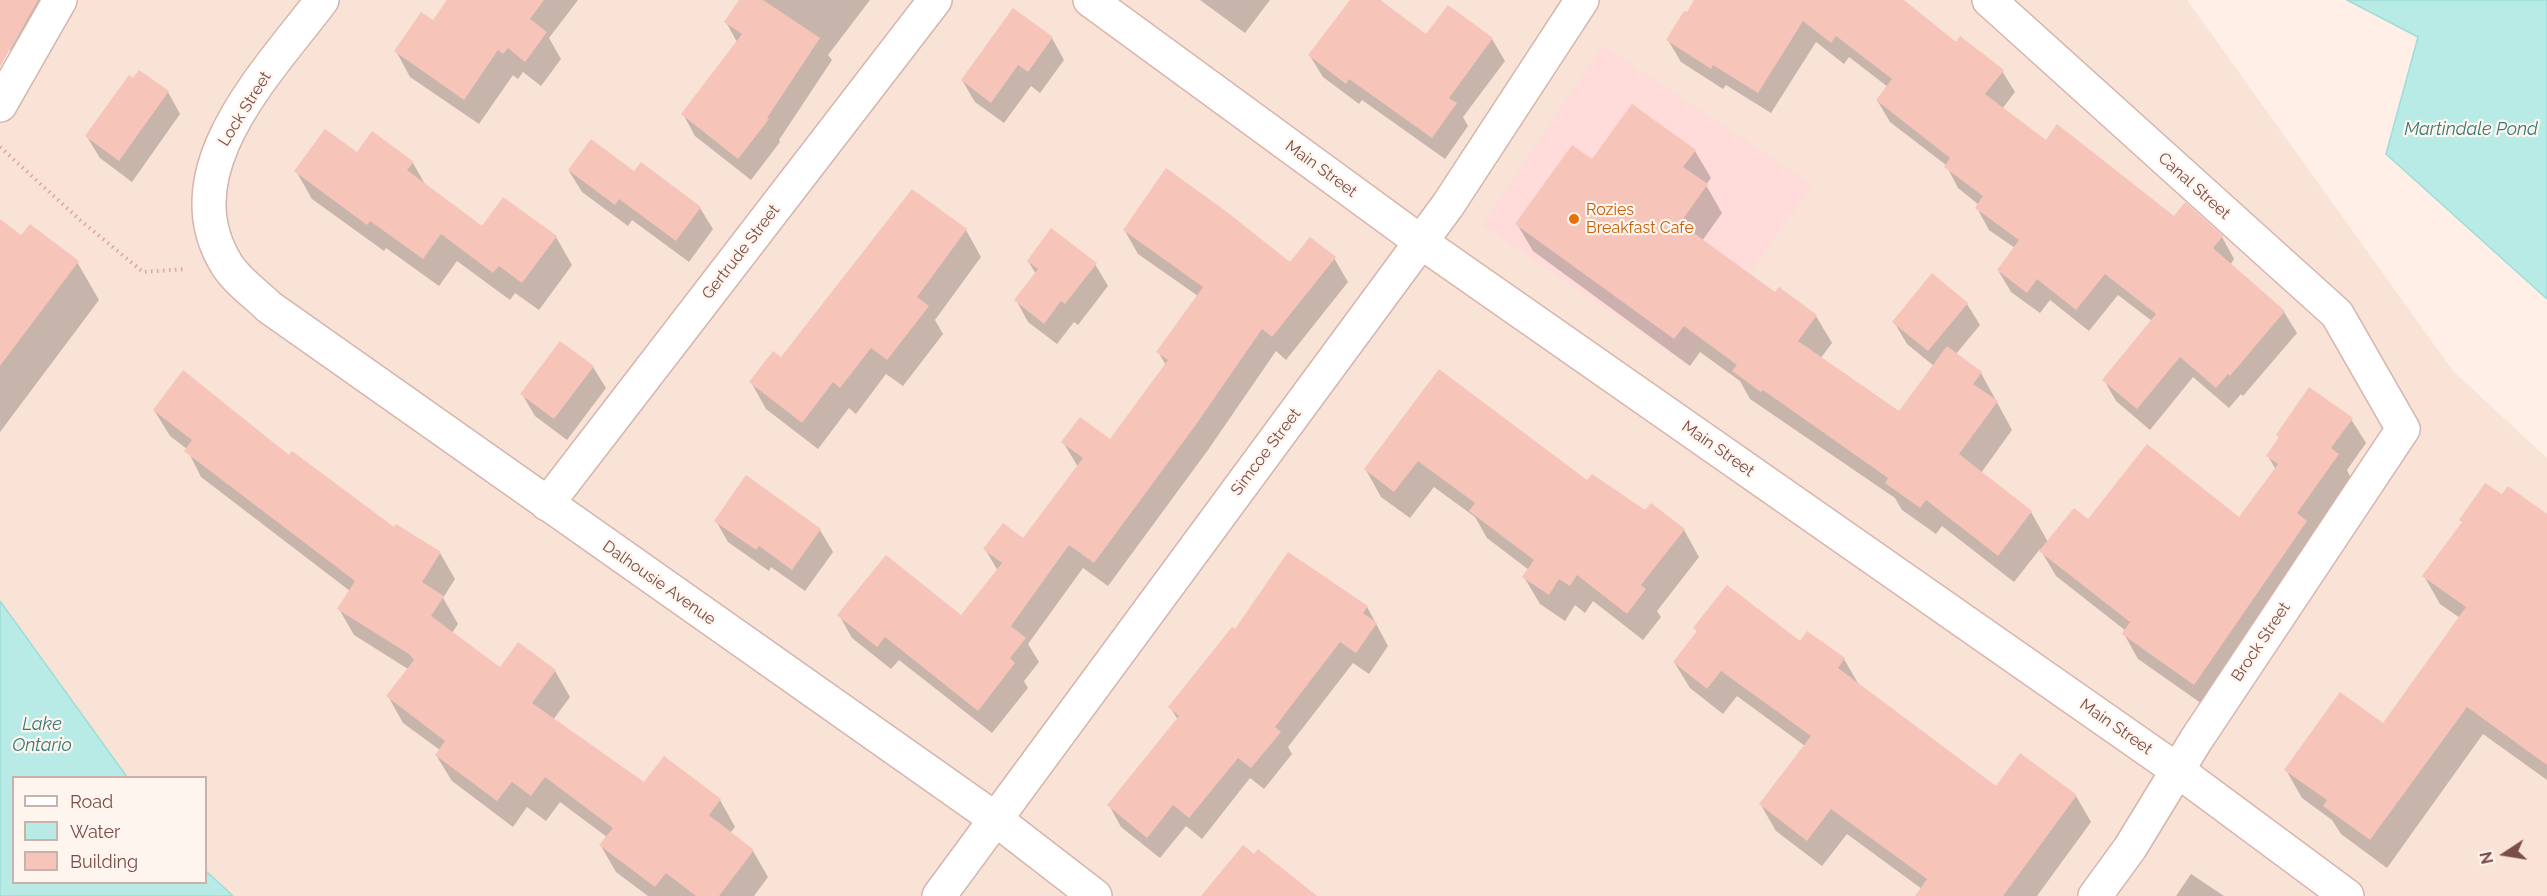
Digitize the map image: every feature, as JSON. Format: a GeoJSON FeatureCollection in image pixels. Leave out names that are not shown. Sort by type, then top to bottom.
{"type":"FeatureCollection","features":[{"type":"Feature","properties":{"kind":"street"},"geometry":{"type":"LineString","coordinates":[[0,105],[60,0]]}},
{"type":"Feature","properties":{"kind":"street","name":"Lock Street"},"geometry":{"type":"LineString","coordinates":[[227,266],[211,230],[207,194],[215,156],[248,99],[322,0]]}},
{"type":"Feature","properties":{"kind":"street","name":"Gertrude Street"},"geometry":{"type":"LineString","coordinates":[[547,504],[934,0]]}},
{"type":"Feature","properties":{"kind":"street","name":"Main Street"},"geometry":{"type":"LineString","coordinates":[[1090,0],[1421,242],[2177,770],[2347,896]]}},
{"type":"Feature","properties":{"kind":"street","name":"Simcoe Street"},"geometry":{"type":"LineString","coordinates":[[939,896],[994,818],[1448,205],[1582,0]]}},
{"type":"Feature","properties":{"kind":"street","name":"Canal Street"},"geometry":{"type":"LineString","coordinates":[[1989,0],[2337,314],[2379,388]]}},
{"type":"Feature","properties":{"kind":"street","name":"Dalhousie Avenue"},"geometry":{"type":"LineString","coordinates":[[227,266],[269,308],[994,818],[1095,896]]}},
{"type":"Feature","properties":{"kind":"street","name":"Brock Street"},"geometry":{"type":"LineString","coordinates":[[2096,896],[2130,848],[2177,770],[2403,429],[2379,388]]}},
{"type":"Feature","properties":{"kind":"path"},"geometry":{"type":"LineString","coordinates":[[0,147],[80,220],[143,272]]}},
{"type":"Feature","properties":{"kind":"shaded area"},"geometry":{"type":"Polygon","coordinates":[[[33,0],[2187,0],[2453,371],[2547,458],[2547,896],[233,896],[207,872],[207,776],[126,776],[0,601],[0,84],[10,67],[33,0]]]}},
{"type":"Feature","properties":{"kind":"shaded area"},"geometry":{"type":"Polygon","coordinates":[[[1603,46],[1812,185],[1685,362],[1482,225],[1603,46]]]}},
{"type":"Feature","properties":{"kind":"water","name":"Martindale Pond"},"geometry":{"type":"Polygon","coordinates":[[[2347,0],[2547,0],[2547,299],[2386,154],[2418,37],[2347,0]]]}},
{"type":"Feature","properties":{"kind":"water","name":"Lake Ontario"},"geometry":{"type":"Polygon","coordinates":[[[0,601],[126,776],[12,776],[12,884],[207,884],[207,872],[233,896],[0,896],[0,601]]]}},
{"type":"Feature","properties":{"kind":"building"},"geometry":{"type":"Polygon","coordinates":[[[0,0],[38,0],[0,67],[0,0]]]}},
{"type":"Feature","properties":{"kind":"building"},"geometry":{"type":"Polygon","coordinates":[[[447,0],[544,0],[530,19],[547,32],[525,62],[508,48],[503,54],[498,50],[464,100],[394,51],[421,12],[433,20],[447,0]]]}},
{"type":"Feature","properties":{"kind":"building"},"geometry":{"type":"Polygon","coordinates":[[[739,0],[763,0],[820,38],[767,118],[769,119],[738,159],[681,114],[742,34],[724,22],[739,0]]]}},
{"type":"Feature","properties":{"kind":"building"},"geometry":{"type":"Polygon","coordinates":[[[1350,0],[1380,0],[1426,34],[1448,5],[1493,38],[1449,98],[1457,103],[1432,138],[1349,79],[1346,84],[1308,55],[1350,0]]]}},
{"type":"Feature","properties":{"kind":"building"},"geometry":{"type":"Polygon","coordinates":[[[1694,0],[1904,0],[1956,42],[1960,36],[2004,70],[1985,94],[2046,140],[2057,124],[2174,216],[2185,202],[2223,236],[2213,248],[2285,311],[2230,376],[2228,374],[2216,388],[2180,357],[2137,409],[2102,380],[2156,314],[2105,274],[2076,310],[2037,279],[2027,293],[1997,270],[2019,240],[1975,208],[1983,196],[1944,167],[1950,158],[1876,100],[1892,79],[1836,36],[1831,43],[1803,21],[1758,93],[1713,65],[1711,69],[1666,40],[1684,11],[1687,12],[1694,0]]]}},
{"type":"Feature","properties":{"kind":"building"},"geometry":{"type":"Polygon","coordinates":[[[1013,8],[1053,37],[1028,72],[1018,65],[991,103],[961,80],[1013,8]]]}},
{"type":"Feature","properties":{"kind":"building"},"geometry":{"type":"Polygon","coordinates":[[[139,70],[169,91],[119,161],[85,136],[129,75],[133,78],[139,70]]]}},
{"type":"Feature","properties":{"kind":"building"},"geometry":{"type":"Polygon","coordinates":[[[1632,104],[1696,150],[1683,167],[1708,184],[1680,223],[1775,292],[1779,287],[1817,315],[1798,341],[1899,411],[1947,346],[1982,372],[1973,384],[1998,401],[1959,454],[2032,511],[1998,556],[1926,500],[1920,508],[1885,483],[1888,478],[1763,390],[1761,392],[1732,371],[1737,365],[1684,326],[1674,339],[1515,224],[1572,145],[1592,159],[1632,104]]]}},
{"type":"Feature","properties":{"kind":"building"},"geometry":{"type":"Polygon","coordinates":[[[325,129],[357,152],[372,131],[414,162],[407,170],[482,226],[503,197],[557,236],[522,283],[499,266],[493,273],[441,234],[423,259],[370,221],[367,225],[294,171],[325,129]]]}},
{"type":"Feature","properties":{"kind":"building"},"geometry":{"type":"Polygon","coordinates":[[[591,139],[634,171],[641,162],[701,207],[676,241],[619,199],[615,205],[568,170],[591,139]]]}},
{"type":"Feature","properties":{"kind":"building"},"geometry":{"type":"Polygon","coordinates":[[[1166,168],[1290,262],[1310,237],[1336,257],[1272,337],[1262,329],[1195,426],[1094,563],[1069,545],[1011,626],[1026,638],[1010,658],[1015,663],[978,711],[885,637],[877,647],[837,615],[886,555],[961,615],[1002,563],[983,549],[1003,523],[1023,538],[1083,458],[1061,442],[1080,417],[1110,439],[1168,360],[1156,352],[1203,287],[1123,230],[1166,168]]]}},
{"type":"Feature","properties":{"kind":"building"},"geometry":{"type":"Polygon","coordinates":[[[912,189],[967,229],[917,297],[929,306],[887,360],[871,348],[840,388],[833,382],[802,423],[749,382],[773,351],[781,357],[912,189]]]}},
{"type":"Feature","properties":{"kind":"building"},"geometry":{"type":"Polygon","coordinates":[[[0,219],[21,235],[30,224],[79,261],[0,366],[0,219]]]}},
{"type":"Feature","properties":{"kind":"building"},"geometry":{"type":"Polygon","coordinates":[[[1051,228],[1097,263],[1065,304],[1061,301],[1044,324],[1014,300],[1038,269],[1027,261],[1051,228]]]}},
{"type":"Feature","properties":{"kind":"building"},"geometry":{"type":"Polygon","coordinates":[[[1932,273],[1968,303],[1928,351],[1892,322],[1932,273]]]}},
{"type":"Feature","properties":{"kind":"building"},"geometry":{"type":"Polygon","coordinates":[[[560,341],[594,366],[554,419],[520,394],[560,341]]]}},
{"type":"Feature","properties":{"kind":"building"},"geometry":{"type":"Polygon","coordinates":[[[1439,369],[1587,480],[1592,474],[1645,510],[1651,503],[1685,529],[1641,585],[1646,589],[1627,614],[1577,575],[1570,586],[1559,579],[1549,595],[1522,577],[1534,560],[1469,511],[1475,503],[1418,461],[1394,492],[1364,469],[1439,369]]]}},
{"type":"Feature","properties":{"kind":"building"},"geometry":{"type":"Polygon","coordinates":[[[183,370],[289,455],[292,451],[394,527],[396,524],[441,552],[422,582],[444,596],[431,616],[500,667],[518,642],[556,670],[532,703],[644,782],[664,756],[721,799],[709,815],[754,850],[719,896],[696,896],[666,873],[655,887],[599,845],[613,828],[545,777],[531,796],[512,782],[497,801],[435,755],[445,741],[386,696],[414,660],[409,654],[337,609],[355,581],[184,451],[192,440],[153,410],[183,370]]]}},
{"type":"Feature","properties":{"kind":"building"},"geometry":{"type":"Polygon","coordinates":[[[2309,387],[2353,418],[2331,448],[2339,454],[2297,513],[2307,521],[2194,685],[2122,634],[2130,622],[2039,551],[2074,508],[2088,519],[2147,444],[2239,517],[2278,464],[2266,456],[2279,437],[2276,435],[2309,387]]]}},
{"type":"Feature","properties":{"kind":"building"},"geometry":{"type":"Polygon","coordinates":[[[746,475],[821,529],[792,570],[759,546],[756,550],[714,521],[746,475]]]}},
{"type":"Feature","properties":{"kind":"building"},"geometry":{"type":"Polygon","coordinates":[[[2485,483],[2502,494],[2508,486],[2547,514],[2547,765],[2467,707],[2370,840],[2323,806],[2327,800],[2284,770],[2340,692],[2383,723],[2466,607],[2422,576],[2462,522],[2459,520],[2485,483]]]}},
{"type":"Feature","properties":{"kind":"building"},"geometry":{"type":"Polygon","coordinates":[[[1288,552],[1368,606],[1363,613],[1377,623],[1356,653],[1340,642],[1275,727],[1281,732],[1251,768],[1238,758],[1189,818],[1173,805],[1147,838],[1107,805],[1179,716],[1168,707],[1232,627],[1235,629],[1288,552]]]}},
{"type":"Feature","properties":{"kind":"building"},"geometry":{"type":"Polygon","coordinates":[[[1727,585],[1800,641],[1807,631],[1845,658],[1838,668],[1996,786],[2020,753],[2077,795],[2003,896],[1915,896],[1927,879],[1831,809],[1807,841],[1759,804],[1811,736],[1721,671],[1707,689],[1673,662],[1697,631],[1693,628],[1727,585]]]}},
{"type":"Feature","properties":{"kind":"building"},"geometry":{"type":"Polygon","coordinates":[[[1243,845],[1254,854],[1258,849],[1317,896],[1201,896],[1243,845]]]}},
{"type":"Feature","properties":{"kind":"place","name":"Rozies Breakfast Cafe"},"geometry":{"type":"Point","coordinates":[1574,219]}}]}
